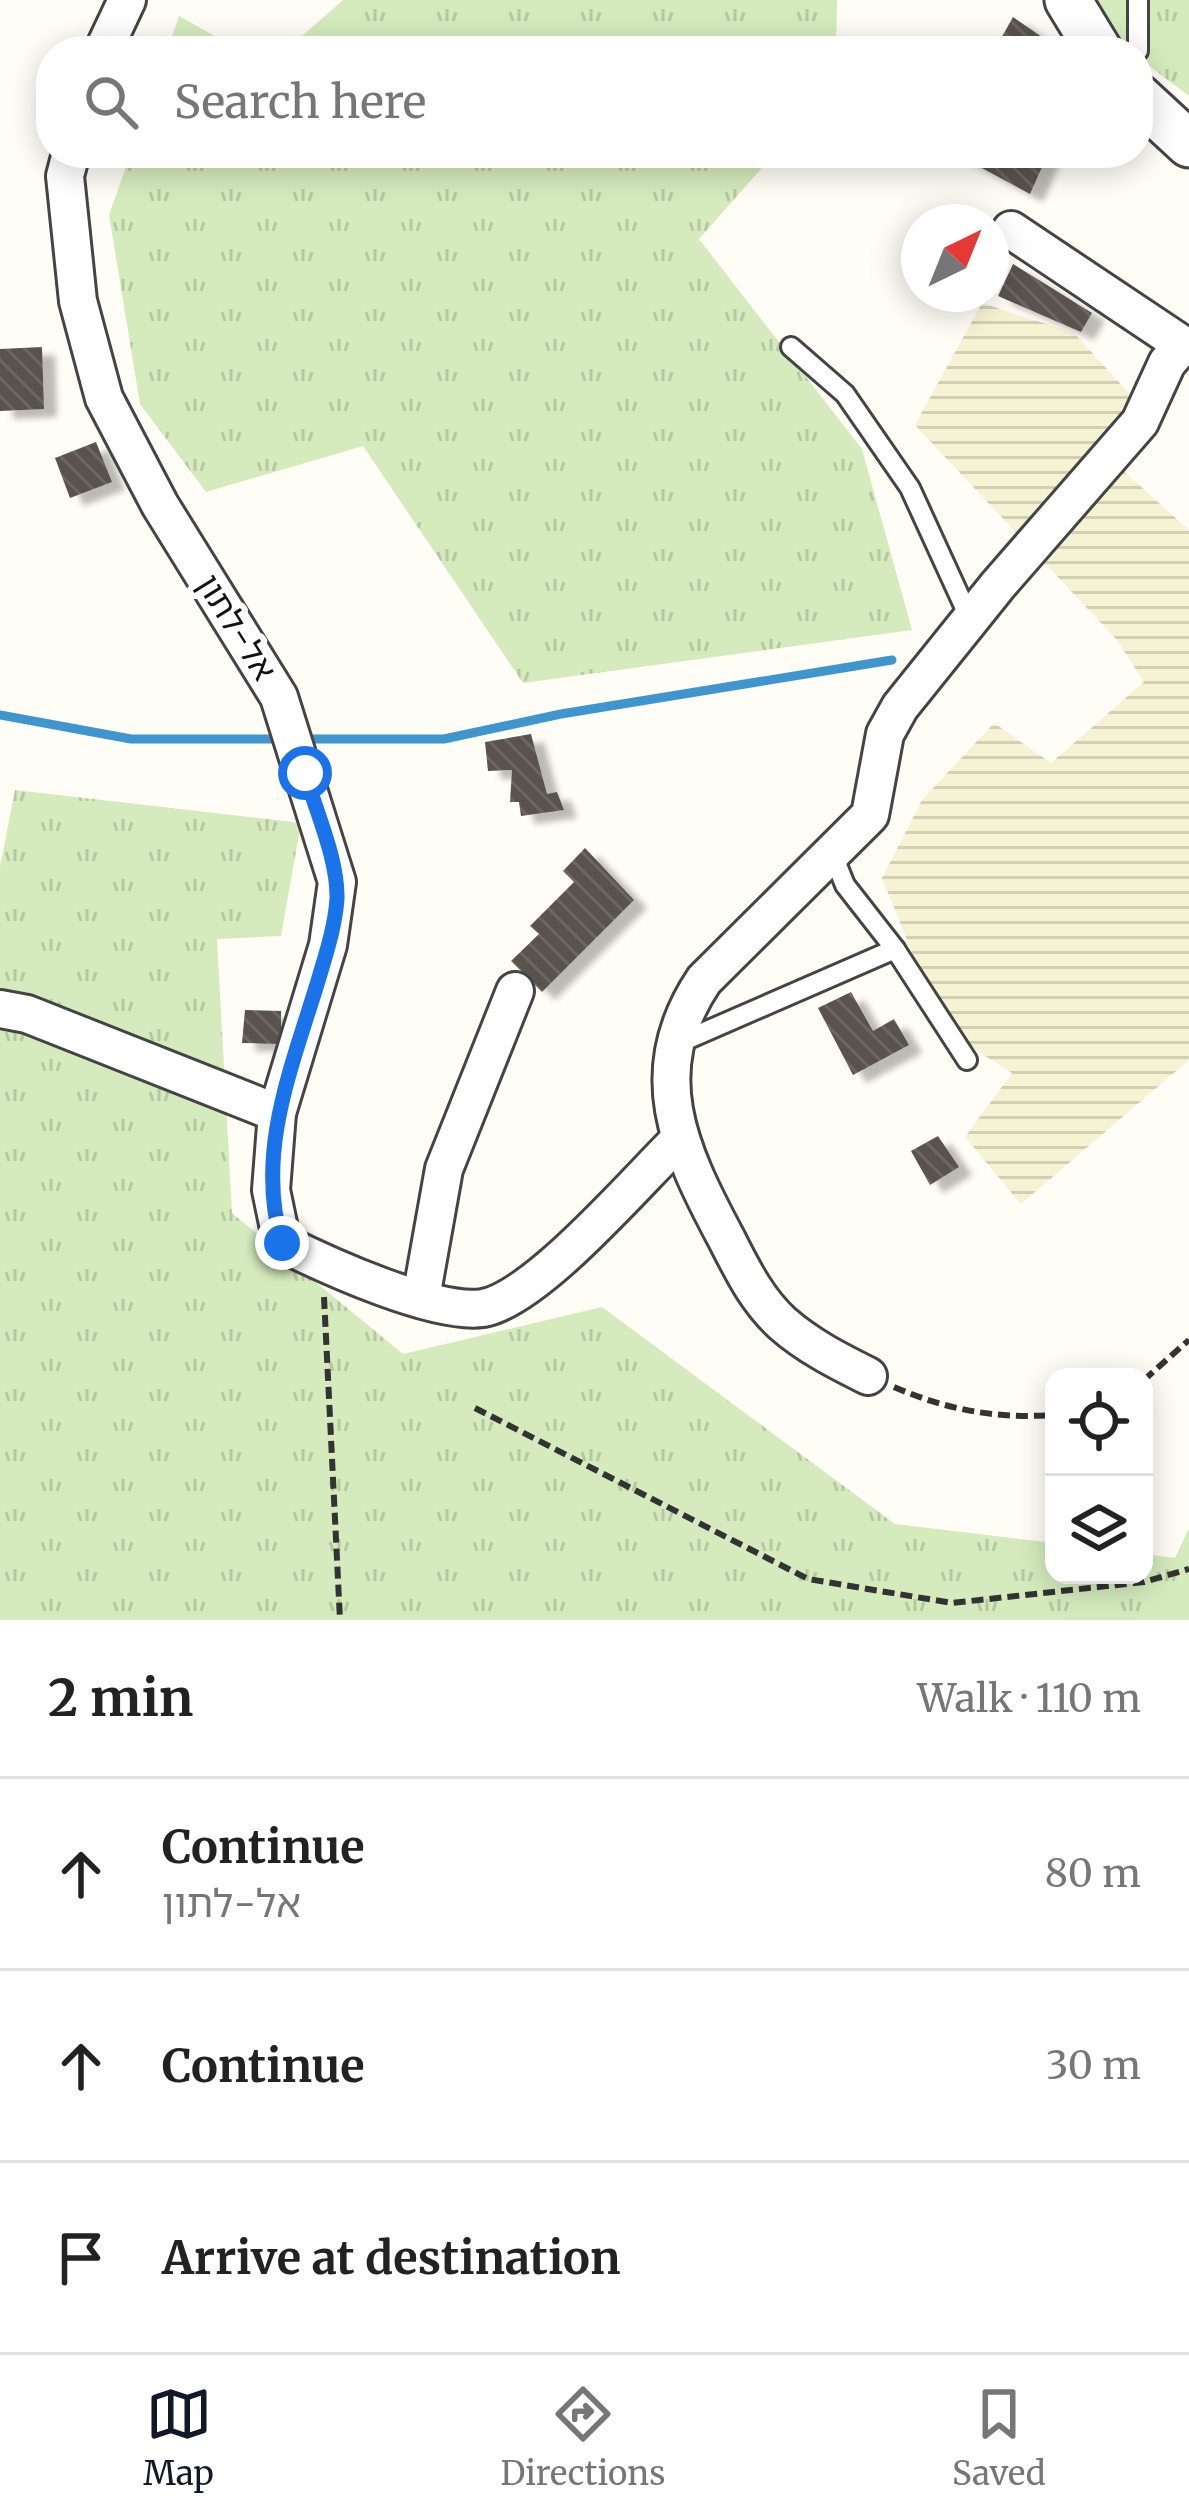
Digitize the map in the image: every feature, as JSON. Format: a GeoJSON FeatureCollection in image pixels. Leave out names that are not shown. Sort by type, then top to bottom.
{"type":"FeatureCollection","features":[{"type":"Feature","properties":{"kind":"street"},"geometry":{"type":"LineString","coordinates":[[1068,0],[1090,36]]}},
{"type":"Feature","properties":{"kind":"street"},"geometry":{"type":"LineString","coordinates":[[108,36],[118,4]]}},
{"type":"Feature","properties":{"kind":"street"},"geometry":{"type":"LineString","coordinates":[[1153,111],[1189,144]]}},
{"type":"Feature","properties":{"kind":"street","name":"אל-לתון"},"geometry":{"type":"LineString","coordinates":[[67,168],[78,301],[104,398],[160,505],[279,697],[337,882],[328,945],[277,1113],[271,1190],[282,1243],[322,1263]]}},
{"type":"Feature","properties":{"kind":"street"},"geometry":{"type":"LineString","coordinates":[[868,1376],[818,1350],[755,1293],[678,1141],[674,1045],[688,1003],[704,980],[870,815],[885,734],[900,706],[1140,422],[1167,363],[1183,345],[1011,230]]}},
{"type":"Feature","properties":{"kind":"street"},"geometry":{"type":"LineString","coordinates":[[421,1298],[444,1169],[515,991]]}},
{"type":"Feature","properties":{"kind":"street"},"geometry":{"type":"LineString","coordinates":[[0,1009],[27,1014],[277,1113]]}},
{"type":"Feature","properties":{"kind":"street"},"geometry":{"type":"LineString","coordinates":[[322,1263],[450,1308],[484,1308],[531,1285],[678,1141]]}},
{"type":"Feature","properties":{"kind":"lane"},"geometry":{"type":"LineString","coordinates":[[1138,0],[1138,36]]}},
{"type":"Feature","properties":{"kind":"lane"},"geometry":{"type":"LineString","coordinates":[[790,347],[845,394],[910,488],[970,620]]}},
{"type":"Feature","properties":{"kind":"lane"},"geometry":{"type":"LineString","coordinates":[[832,855],[845,885],[895,950],[967,1060]]}},
{"type":"Feature","properties":{"kind":"lane"},"geometry":{"type":"LineString","coordinates":[[674,1045],[895,950]]}},
{"type":"Feature","properties":{"kind":"path"},"geometry":{"type":"LineString","coordinates":[[322,1263],[340,1620]]}},
{"type":"Feature","properties":{"kind":"path"},"geometry":{"type":"LineString","coordinates":[[1153,1372],[1189,1340]]}},
{"type":"Feature","properties":{"kind":"path"},"geometry":{"type":"LineString","coordinates":[[868,1376],[941,1407],[1013,1418],[1045,1416]]}},
{"type":"Feature","properties":{"kind":"path"},"geometry":{"type":"LineString","coordinates":[[475,1408],[808,1579],[952,1604],[1144,1582],[1189,1569]]}},
{"type":"Feature","properties":{"kind":"shaded area"},"geometry":{"type":"Polygon","coordinates":[[[977,312],[1009,312],[1074,333],[1140,405],[1107,456],[1189,530],[1189,1060],[1021,1204],[965,1137],[1012,1073],[974,1049],[926,987],[882,878],[922,800],[994,723],[1051,763],[1144,682],[1117,640],[915,425],[977,312]]]}},
{"type":"Feature","properties":{"kind":"green space"},"geometry":{"type":"Polygon","coordinates":[[[343,0],[837,0],[836,36],[302,36],[343,0]]]}},
{"type":"Feature","properties":{"kind":"green space"},"geometry":{"type":"Polygon","coordinates":[[[1097,0],[1189,0],[1189,96],[1153,69],[1153,36],[1118,36],[1097,0]]]}},
{"type":"Feature","properties":{"kind":"green space"},"geometry":{"type":"Polygon","coordinates":[[[179,16],[215,36],[172,36],[179,16]]]}},
{"type":"Feature","properties":{"kind":"green space"},"geometry":{"type":"Polygon","coordinates":[[[126,168],[762,168],[699,239],[862,449],[912,630],[523,683],[363,446],[206,492],[140,404],[109,215],[126,168]]]}},
{"type":"Feature","properties":{"kind":"green space"},"geometry":{"type":"Polygon","coordinates":[[[15,790],[301,823],[281,936],[217,939],[232,1213],[403,1354],[602,1307],[895,1524],[1045,1542],[1045,1584],[1153,1584],[1153,1555],[1175,1558],[1189,1528],[1189,1620],[0,1620],[0,867],[15,790]]]}},
{"type":"Feature","properties":{"kind":"building"},"geometry":{"type":"Polygon","coordinates":[[[1013,17],[1040,36],[1002,36],[1013,17]]]}},
{"type":"Feature","properties":{"kind":"building"},"geometry":{"type":"Polygon","coordinates":[[[982,168],[1042,168],[1030,194],[982,168]]]}},
{"type":"Feature","properties":{"kind":"building"},"geometry":{"type":"Polygon","coordinates":[[[1013,264],[1092,313],[1081,332],[1009,301],[1013,264]]]}},
{"type":"Feature","properties":{"kind":"building"},"geometry":{"type":"Polygon","coordinates":[[[42,347],[44,409],[0,411],[0,349],[42,347]]]}},
{"type":"Feature","properties":{"kind":"building"},"geometry":{"type":"Polygon","coordinates":[[[96,442],[112,482],[70,498],[55,458],[96,442]]]}},
{"type":"Feature","properties":{"kind":"building"},"geometry":{"type":"Polygon","coordinates":[[[531,734],[547,794],[557,792],[564,810],[521,816],[519,802],[510,802],[512,770],[488,771],[485,742],[531,734]]]}},
{"type":"Feature","properties":{"kind":"building"},"geometry":{"type":"Polygon","coordinates":[[[585,848],[634,900],[542,992],[511,961],[539,934],[530,926],[574,882],[563,871],[585,848]]]}},
{"type":"Feature","properties":{"kind":"building"},"geometry":{"type":"Polygon","coordinates":[[[851,992],[873,1031],[894,1019],[909,1045],[853,1075],[818,1008],[851,992]]]}},
{"type":"Feature","properties":{"kind":"building"},"geometry":{"type":"Polygon","coordinates":[[[245,1010],[281,1011],[281,1044],[242,1043],[245,1010]]]}},
{"type":"Feature","properties":{"kind":"building"},"geometry":{"type":"Polygon","coordinates":[[[938,1136],[959,1167],[930,1185],[911,1151],[938,1136]]]}},
{"type":"Feature","properties":{"kind":"waterway"},"geometry":{"type":"LineString","coordinates":[[298,739],[444,739],[561,714],[892,660]]}},
{"type":"Feature","properties":{"kind":"waterway"},"geometry":{"type":"LineString","coordinates":[[0,715],[131,739],[282,739]]}},
{"type":"Feature","properties":{"kind":"route"},"geometry":{"type":"LineString","coordinates":[[282,1243],[271,1190],[277,1113],[337,904],[337,882],[305,773]]}}]}
